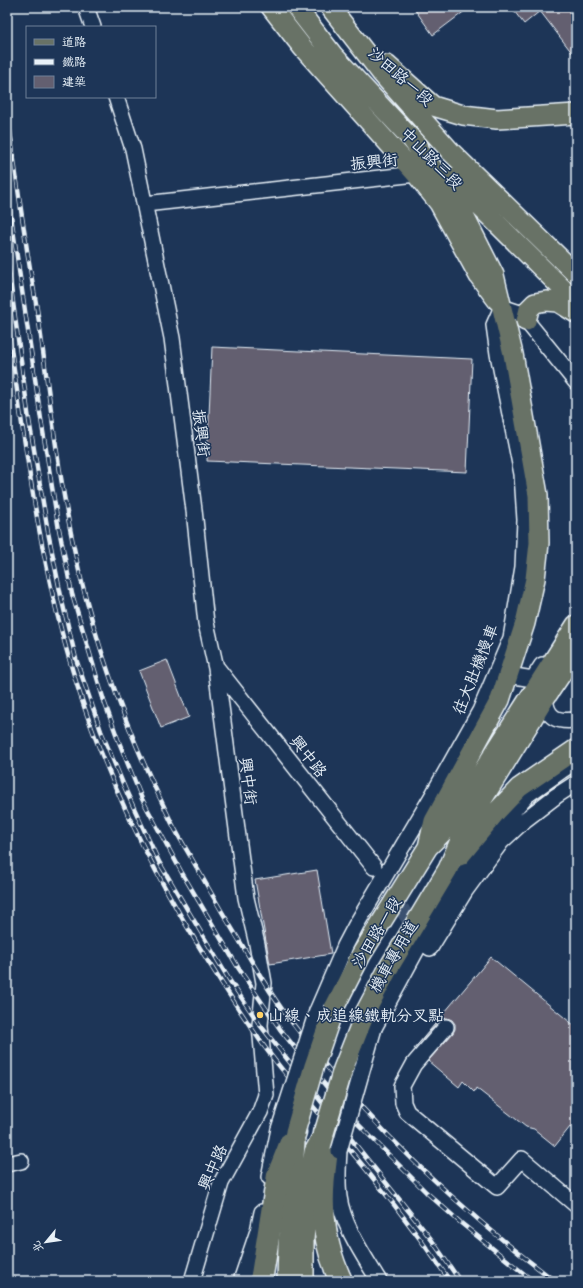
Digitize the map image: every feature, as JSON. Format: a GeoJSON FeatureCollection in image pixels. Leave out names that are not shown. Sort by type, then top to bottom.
{"type":"FeatureCollection","features":[{"type":"Feature","properties":{"kind":"highway"},"geometry":{"type":"LineString","coordinates":[[261,1281],[278,1175],[287,1131]]}},
{"type":"Feature","properties":{"kind":"highway"},"geometry":{"type":"LineString","coordinates":[[324,1133],[326,1156],[323,1206],[326,1239],[330,1254],[341,1281]]}},
{"type":"Feature","properties":{"kind":"main road","name":"中山路三段"},"geometry":{"type":"LineString","coordinates":[[271,7],[303,48],[416,174],[439,203],[479,276],[502,307]]}},
{"type":"Feature","properties":{"kind":"main road","name":"中山路三段"},"geometry":{"type":"LineString","coordinates":[[296,7],[333,55],[410,137],[576,302]]}},
{"type":"Feature","properties":{"kind":"main road","name":"中山路三段"},"geometry":{"type":"LineString","coordinates":[[330,7],[382,74],[451,152],[576,274]]}},
{"type":"Feature","properties":{"kind":"main road","name":"沙田路一段"},"geometry":{"type":"LineString","coordinates":[[349,31],[433,106],[463,115],[497,119],[576,114]]}},
{"type":"Feature","properties":{"kind":"main road"},"geometry":{"type":"LineString","coordinates":[[410,137],[456,202],[494,275],[513,354],[538,495],[539,543],[535,578],[525,622],[502,676],[500,700],[434,821],[428,847]]}},
{"type":"Feature","properties":{"kind":"main road"},"geometry":{"type":"LineString","coordinates":[[526,321],[529,309],[534,303],[546,301],[558,302],[576,313]]}},
{"type":"Feature","properties":{"kind":"main road","name":"沙田路一段"},"geometry":{"type":"LineString","coordinates":[[287,1281],[287,1131],[314,1066],[325,1009],[361,955],[428,847],[446,829],[576,625]]}},
{"type":"Feature","properties":{"kind":"main road","name":"沙田路一段"},"geometry":{"type":"LineString","coordinates":[[304,1281],[304,1240],[309,1185],[314,1152],[324,1133],[343,1069],[366,1010],[388,969],[448,869],[466,826],[576,652]]}},
{"type":"Feature","properties":{"kind":"main road","name":"沙田路一段"},"geometry":{"type":"LineString","coordinates":[[448,869],[497,811],[519,788],[576,749]]}},
{"type":"Feature","properties":{"kind":"street"},"geometry":{"type":"LineString","coordinates":[[86,7],[92,26]]}},
{"type":"Feature","properties":{"kind":"street","name":"振興街"},"geometry":{"type":"LineString","coordinates":[[116,98],[133,148],[172,338],[194,510],[206,623],[216,668]]}},
{"type":"Feature","properties":{"kind":"street","name":"振興街"},"geometry":{"type":"LineString","coordinates":[[145,204],[416,174]]}},
{"type":"Feature","properties":{"kind":"street"},"geometry":{"type":"LineString","coordinates":[[502,307],[520,313],[576,382]]}},
{"type":"Feature","properties":{"kind":"street"},"geometry":{"type":"LineString","coordinates":[[502,676],[533,679],[576,615]]}},
{"type":"Feature","properties":{"kind":"street","name":"興中路"},"geometry":{"type":"LineString","coordinates":[[216,668],[374,867]]}},
{"type":"Feature","properties":{"kind":"street","name":"興中街"},"geometry":{"type":"LineString","coordinates":[[216,668],[246,898],[264,982],[260,1025],[265,1070]]}},
{"type":"Feature","properties":{"kind":"street","name":"往大肚機慢車"},"geometry":{"type":"LineString","coordinates":[[325,1009],[344,946],[434,793],[480,711],[502,676]]}},
{"type":"Feature","properties":{"kind":"street"},"geometry":{"type":"LineString","coordinates":[[546,698],[547,710],[553,718],[559,720],[576,720]]}},
{"type":"Feature","properties":{"kind":"street","name":"機車專用道"},"geometry":{"type":"LineString","coordinates":[[379,1281],[346,1223],[339,1198],[338,1177],[339,1151],[374,1028],[427,932],[465,871],[504,821],[527,795],[576,761]]}},
{"type":"Feature","properties":{"kind":"street"},"geometry":{"type":"LineString","coordinates":[[424,943],[430,948],[465,891],[501,842],[526,819],[576,783]]}},
{"type":"Feature","properties":{"kind":"street"},"geometry":{"type":"LineString","coordinates":[[446,1027],[414,1064],[402,1086],[403,1103],[407,1112],[497,1187],[522,1159],[576,1205]]}},
{"type":"Feature","properties":{"kind":"street","name":"興中路"},"geometry":{"type":"LineString","coordinates":[[192,1281],[221,1183],[260,1112],[266,1095],[265,1070]]}},
{"type":"Feature","properties":{"kind":"street"},"geometry":{"type":"LineString","coordinates":[[241,1281],[258,1231],[287,1131]]}},
{"type":"Feature","properties":{"kind":"building"},"geometry":{"type":"Polygon","coordinates":[[[413,7],[470,7],[433,35],[413,7]]]}},
{"type":"Feature","properties":{"kind":"building"},"geometry":{"type":"Polygon","coordinates":[[[511,7],[576,7],[576,58],[540,11],[524,24],[511,7]]]}},
{"type":"Feature","properties":{"kind":"building"},"geometry":{"type":"Polygon","coordinates":[[[212,347],[472,359],[467,472],[207,461],[212,347]]]}},
{"type":"Feature","properties":{"kind":"building"},"geometry":{"type":"Polygon","coordinates":[[[167,660],[189,717],[161,728],[139,671],[167,660]]]}},
{"type":"Feature","properties":{"kind":"building"},"geometry":{"type":"Polygon","coordinates":[[[317,870],[331,954],[270,964],[255,880],[317,870]]]}},
{"type":"Feature","properties":{"kind":"building"},"geometry":{"type":"Polygon","coordinates":[[[491,957],[576,1027],[576,1131],[570,1127],[555,1146],[534,1129],[526,1127],[476,1088],[474,1092],[463,1081],[459,1087],[428,1061],[453,1033],[455,1024],[452,1020],[447,1018],[439,1021],[414,1049],[491,957]]]}},
{"type":"Feature","properties":{"kind":"tunnel"},"geometry":{"type":"LineString","coordinates":[[376,870],[419,935]]}},
{"type":"Feature","properties":{"kind":"railway"},"geometry":{"type":"LineString","coordinates":[[7,109],[57,452],[73,545],[88,606],[117,697],[154,786],[178,835],[261,977],[274,998],[313,1050],[376,1123],[409,1157],[480,1221],[555,1281]]}},
{"type":"Feature","properties":{"kind":"railway"},"geometry":{"type":"LineString","coordinates":[[7,189],[41,419],[58,524],[72,594],[104,701],[142,799],[182,873],[239,969],[280,1029],[315,1073],[359,1125],[426,1192],[461,1223],[533,1281]]}},
{"type":"Feature","properties":{"kind":"railway"},"geometry":{"type":"LineString","coordinates":[[7,258],[29,420],[48,532],[62,601],[76,659],[101,731],[127,793],[159,862],[230,981],[260,1025],[431,1239],[460,1281]]}},
{"type":"Feature","properties":{"kind":"railway"},"geometry":{"type":"LineString","coordinates":[[7,321],[27,460],[53,598],[78,688],[94,735],[133,826],[179,913],[231,998],[259,1039],[286,1074],[379,1186],[450,1281]]}},
{"type":"Feature","properties":{"kind":"place","name":"山線、成追線鐵軌分叉點"},"geometry":{"type":"Point","coordinates":[260,1015]}}]}
